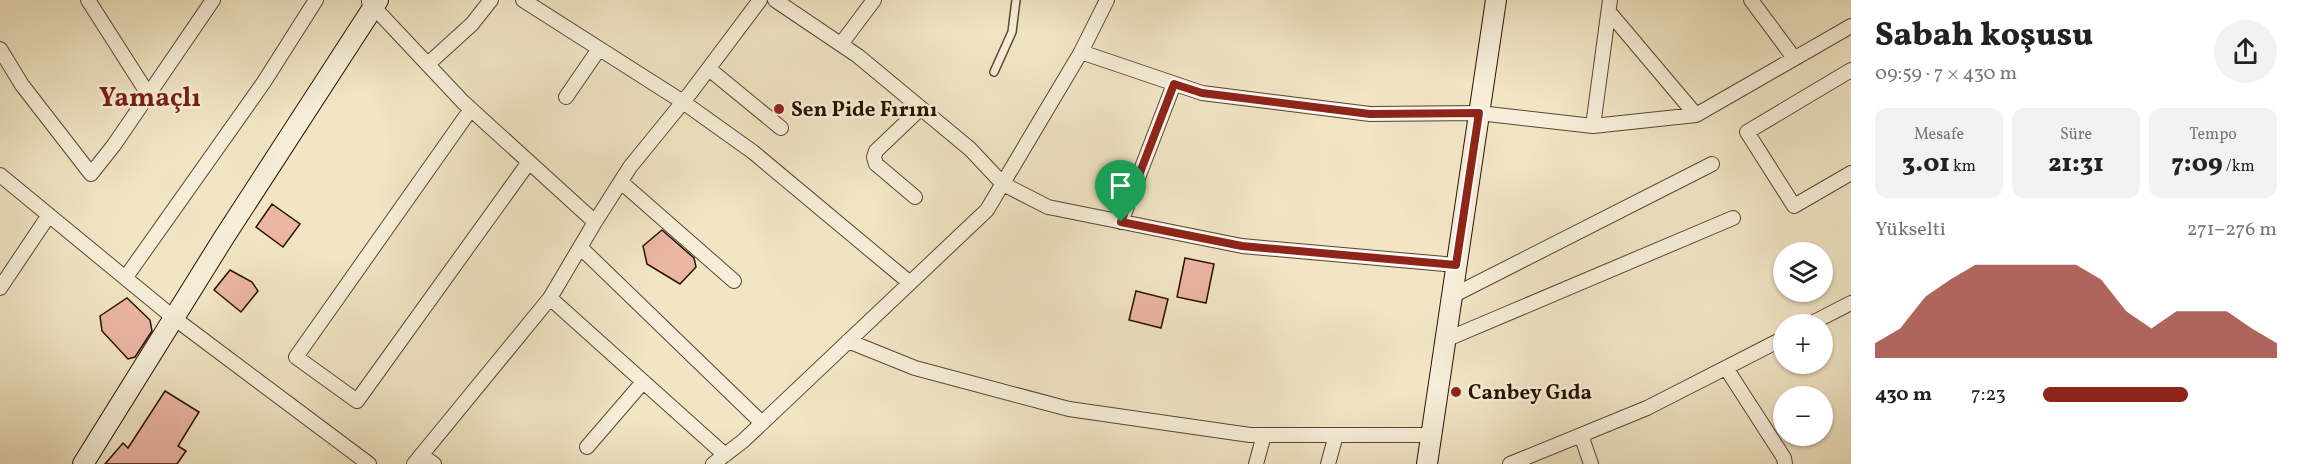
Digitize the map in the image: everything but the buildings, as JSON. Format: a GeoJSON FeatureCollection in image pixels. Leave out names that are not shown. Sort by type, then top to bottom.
{"type":"FeatureCollection","features":[{"type":"Feature","properties":{"kind":"main road"},"geometry":{"type":"LineString","coordinates":[[1426,464],[1496,0]]}},
{"type":"Feature","properties":{"kind":"main road"},"geometry":{"type":"LineString","coordinates":[[82,464],[373,2]]}},
{"type":"Feature","properties":{"kind":"street"},"geometry":{"type":"LineString","coordinates":[[88,0],[148,94]]}},
{"type":"Feature","properties":{"kind":"street"},"geometry":{"type":"LineString","coordinates":[[126,277],[264,82],[316,0]]}},
{"type":"Feature","properties":{"kind":"street"},"geometry":{"type":"LineString","coordinates":[[428,64],[472,24],[491,0]]}},
{"type":"Feature","properties":{"kind":"street"},"geometry":{"type":"LineString","coordinates":[[523,0],[683,102],[753,152],[910,283]]}},
{"type":"Feature","properties":{"kind":"street"},"geometry":{"type":"LineString","coordinates":[[434,464],[418,459],[550,298],[630,167],[709,69],[760,0]]}},
{"type":"Feature","properties":{"kind":"street"},"geometry":{"type":"LineString","coordinates":[[775,0],[858,56],[970,149],[1003,184],[1048,207],[1242,246],[1456,265]]}},
{"type":"Feature","properties":{"kind":"street"},"geometry":{"type":"LineString","coordinates":[[841,44],[874,0]]}},
{"type":"Feature","properties":{"kind":"street"},"geometry":{"type":"LineString","coordinates":[[550,298],[644,382],[721,461],[987,210],[1081,52],[1107,0]]}},
{"type":"Feature","properties":{"kind":"street"},"geometry":{"type":"LineString","coordinates":[[1751,0],[1794,58]]}},
{"type":"Feature","properties":{"kind":"street"},"geometry":{"type":"LineString","coordinates":[[373,2],[471,109],[595,222]]}},
{"type":"Feature","properties":{"kind":"street"},"geometry":{"type":"LineString","coordinates":[[0,49],[22,85],[90,174],[148,94],[206,3]]}},
{"type":"Feature","properties":{"kind":"street"},"geometry":{"type":"LineString","coordinates":[[1593,126],[1609,6]]}},
{"type":"Feature","properties":{"kind":"street"},"geometry":{"type":"LineString","coordinates":[[1609,6],[1696,115]]}},
{"type":"Feature","properties":{"kind":"street"},"geometry":{"type":"LineString","coordinates":[[1081,52],[1202,93],[1370,114],[1479,113],[1593,126],[1696,115],[1851,26]]}},
{"type":"Feature","properties":{"kind":"street"},"geometry":{"type":"LineString","coordinates":[[566,97],[599,49]]}},
{"type":"Feature","properties":{"kind":"street"},"geometry":{"type":"LineString","coordinates":[[709,69],[781,128]]}},
{"type":"Feature","properties":{"kind":"street"},"geometry":{"type":"LineString","coordinates":[[1851,70],[1747,132],[1794,206],[1851,173]]}},
{"type":"Feature","properties":{"kind":"street"},"geometry":{"type":"LineString","coordinates":[[1121,222],[1174,84]]}},
{"type":"Feature","properties":{"kind":"street"},"geometry":{"type":"LineString","coordinates":[[915,197],[876,164],[874,157],[876,151],[921,108]]}},
{"type":"Feature","properties":{"kind":"street"},"geometry":{"type":"LineString","coordinates":[[471,109],[296,357],[357,401],[529,162]]}},
{"type":"Feature","properties":{"kind":"street"},"geometry":{"type":"LineString","coordinates":[[1452,296],[1712,164]]}},
{"type":"Feature","properties":{"kind":"street"},"geometry":{"type":"LineString","coordinates":[[0,175],[174,318],[369,464]]}},
{"type":"Feature","properties":{"kind":"street"},"geometry":{"type":"LineString","coordinates":[[621,182],[734,282]]}},
{"type":"Feature","properties":{"kind":"street"},"geometry":{"type":"LineString","coordinates":[[0,288],[49,215]]}},
{"type":"Feature","properties":{"kind":"street"},"geometry":{"type":"LineString","coordinates":[[1445,340],[1733,218]]}},
{"type":"Feature","properties":{"kind":"street"},"geometry":{"type":"LineString","coordinates":[[580,247],[762,423]]}},
{"type":"Feature","properties":{"kind":"street"},"geometry":{"type":"LineString","coordinates":[[1830,314],[1851,303]]}},
{"type":"Feature","properties":{"kind":"street"},"geometry":{"type":"LineString","coordinates":[[848,341],[915,368],[1069,409],[1250,435],[1431,435]]}},
{"type":"Feature","properties":{"kind":"street"},"geometry":{"type":"LineString","coordinates":[[1510,464],[1647,408],[1773,344]]}},
{"type":"Feature","properties":{"kind":"street"},"geometry":{"type":"LineString","coordinates":[[1726,368],[1784,458],[1785,464]]}},
{"type":"Feature","properties":{"kind":"street"},"geometry":{"type":"LineString","coordinates":[[587,447],[644,382]]}},
{"type":"Feature","properties":{"kind":"street"},"geometry":{"type":"LineString","coordinates":[[1256,464],[1264,435]]}},
{"type":"Feature","properties":{"kind":"street"},"geometry":{"type":"LineString","coordinates":[[1328,464],[1336,435]]}},
{"type":"Feature","properties":{"kind":"street"},"geometry":{"type":"LineString","coordinates":[[1581,435],[1590,464]]}},
{"type":"Feature","properties":{"kind":"lane"},"geometry":{"type":"LineString","coordinates":[[994,72],[1012,32],[1016,0]]}},
{"type":"Feature","properties":{"kind":"place","name":"Sen Pide Fırını"},"geometry":{"type":"Point","coordinates":[779,109]}},
{"type":"Feature","properties":{"kind":"place","name":"Canbey Gıda"},"geometry":{"type":"Point","coordinates":[1456,392]}},
{"type":"Feature","properties":{"kind":"district","name":"Yamaçlı"},"geometry":{"type":"Point","coordinates":[150,97]}},
{"type":"Feature","properties":{"kind":"route"},"geometry":{"type":"LineString","coordinates":[[1174,84],[1202,93],[1370,114],[1479,113],[1456,265],[1242,246],[1121,222],[1174,84]]}}]}
